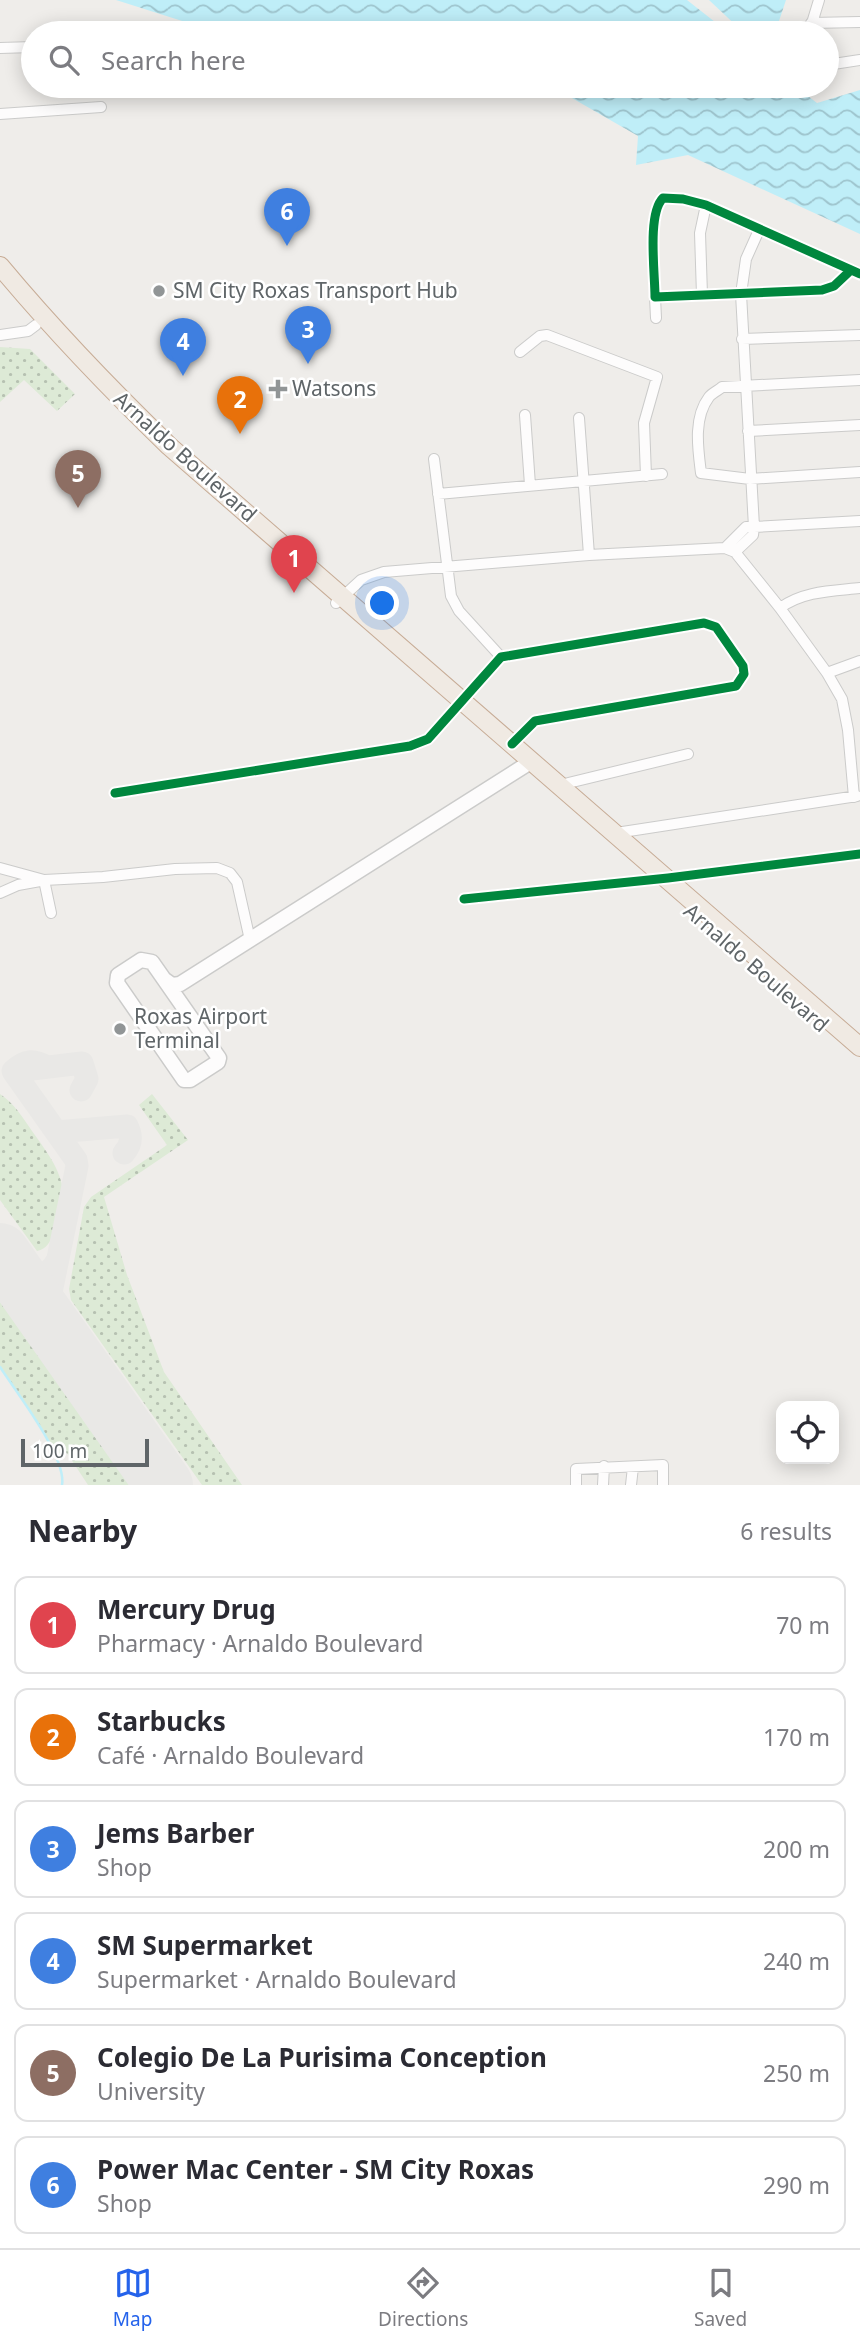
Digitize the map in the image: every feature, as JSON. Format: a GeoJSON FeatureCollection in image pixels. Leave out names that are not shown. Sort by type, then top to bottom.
{"type":"FeatureCollection","features":[{"type":"Feature","properties":{"kind":"highway","name":"Arnaldo Boulevard"},"geometry":{"type":"LineString","coordinates":[[0,267],[46,331]]}},
{"type":"Feature","properties":{"kind":"highway","name":"Arnaldo Boulevard"},"geometry":{"type":"LineString","coordinates":[[0,285],[98,377],[166,449],[851,1043],[860,1059]]}},
{"type":"Feature","properties":{"kind":"highway","name":"Arnaldo Boulevard"},"geometry":{"type":"LineString","coordinates":[[461,704],[512,744],[528,763],[560,785],[594,820],[615,833],[661,879]]}},
{"type":"Feature","properties":{"kind":"street"},"geometry":{"type":"LineString","coordinates":[[812,21],[819,0]]}},
{"type":"Feature","properties":{"kind":"street"},"geometry":{"type":"LineString","coordinates":[[839,25],[860,22]]}},
{"type":"Feature","properties":{"kind":"street"},"geometry":{"type":"LineString","coordinates":[[0,48],[21,47]]}},
{"type":"Feature","properties":{"kind":"street"},"geometry":{"type":"LineString","coordinates":[[839,63],[860,60]]}},
{"type":"Feature","properties":{"kind":"street"},"geometry":{"type":"LineString","coordinates":[[0,114],[101,107]]}},
{"type":"Feature","properties":{"kind":"street"},"geometry":{"type":"LineString","coordinates":[[656,318],[654,225],[657,204],[663,198],[683,198],[706,205],[855,272]]}},
{"type":"Feature","properties":{"kind":"street"},"geometry":{"type":"LineString","coordinates":[[702,295],[700,233],[706,205]]}},
{"type":"Feature","properties":{"kind":"street"},"geometry":{"type":"LineString","coordinates":[[754,527],[741,294],[746,259],[759,230]]}},
{"type":"Feature","properties":{"kind":"street"},"geometry":{"type":"LineString","coordinates":[[655,297],[822,290],[834,286],[855,272]]}},
{"type":"Feature","properties":{"kind":"street"},"geometry":{"type":"LineString","coordinates":[[0,335],[46,331]]}},
{"type":"Feature","properties":{"kind":"street"},"geometry":{"type":"LineString","coordinates":[[520,352],[540,336],[547,335],[657,377],[644,423],[646,476]]}},
{"type":"Feature","properties":{"kind":"street"},"geometry":{"type":"LineString","coordinates":[[742,339],[860,335]]}},
{"type":"Feature","properties":{"kind":"street"},"geometry":{"type":"LineString","coordinates":[[860,380],[722,387],[709,397],[699,422],[697,439],[701,473],[750,480],[860,472]]}},
{"type":"Feature","properties":{"kind":"street"},"geometry":{"type":"LineString","coordinates":[[525,415],[530,485]]}},
{"type":"Feature","properties":{"kind":"street"},"geometry":{"type":"LineString","coordinates":[[579,418],[589,555]]}},
{"type":"Feature","properties":{"kind":"street"},"geometry":{"type":"LineString","coordinates":[[748,431],[860,425]]}},
{"type":"Feature","properties":{"kind":"street"},"geometry":{"type":"LineString","coordinates":[[434,459],[445,567],[451,596],[501,657]]}},
{"type":"Feature","properties":{"kind":"street"},"geometry":{"type":"LineString","coordinates":[[438,494],[662,474]]}},
{"type":"Feature","properties":{"kind":"street"},"geometry":{"type":"LineString","coordinates":[[730,550],[746,527],[860,521]]}},
{"type":"Feature","properties":{"kind":"street"},"geometry":{"type":"LineString","coordinates":[[339,600],[361,580],[384,572],[589,555],[730,550]]}},
{"type":"Feature","properties":{"kind":"street"},"geometry":{"type":"LineString","coordinates":[[615,833],[857,796],[849,730],[842,699],[827,673],[780,608],[730,550]]}},
{"type":"Feature","properties":{"kind":"street"},"geometry":{"type":"LineString","coordinates":[[780,608],[793,599],[860,588]]}},
{"type":"Feature","properties":{"kind":"street"},"geometry":{"type":"LineString","coordinates":[[115,793],[410,746],[428,739],[501,657],[704,623],[716,627],[743,666],[744,674],[736,686],[535,721],[512,744]]}},
{"type":"Feature","properties":{"kind":"street"},"geometry":{"type":"LineString","coordinates":[[827,673],[860,661]]}},
{"type":"Feature","properties":{"kind":"street"},"geometry":{"type":"LineString","coordinates":[[849,730],[860,729]]}},
{"type":"Feature","properties":{"kind":"street"},"geometry":{"type":"LineString","coordinates":[[560,785],[688,754]]}},
{"type":"Feature","properties":{"kind":"street"},"geometry":{"type":"LineString","coordinates":[[179,991],[250,940],[528,763]]}},
{"type":"Feature","properties":{"kind":"street"},"geometry":{"type":"LineString","coordinates":[[464,899],[661,879],[860,854]]}},
{"type":"Feature","properties":{"kind":"street"},"geometry":{"type":"LineString","coordinates":[[0,868],[44,880]]}},
{"type":"Feature","properties":{"kind":"street"},"geometry":{"type":"LineString","coordinates":[[0,893],[18,885],[44,880],[217,868],[230,873],[237,882],[250,940]]}},
{"type":"Feature","properties":{"kind":"street"},"geometry":{"type":"LineString","coordinates":[[44,880],[51,913]]}},
{"type":"Feature","properties":{"kind":"street"},"geometry":{"type":"LineString","coordinates":[[147,960],[179,991],[219,1058],[218,1062],[187,1081],[130,1003],[116,979],[137,962],[147,960]]}},
{"type":"Feature","properties":{"kind":"street"},"geometry":{"type":"LineString","coordinates":[[576,1485],[576,1469],[663,1465],[663,1485]]}},
{"type":"Feature","properties":{"kind":"street"},"geometry":{"type":"LineString","coordinates":[[603,1485],[604,1466]]}},
{"type":"Feature","properties":{"kind":"street"},"geometry":{"type":"LineString","coordinates":[[631,1485],[633,1467]]}},
{"type":"Feature","properties":{"kind":"green space"},"geometry":{"type":"Polygon","coordinates":[[[0,347],[30,349],[75,394],[57,411],[24,380],[0,402],[0,347]]]}},
{"type":"Feature","properties":{"kind":"green space"},"geometry":{"type":"Polygon","coordinates":[[[0,1094],[22,1116],[49,1155],[63,1190],[63,1203],[53,1236],[43,1249],[37,1251],[0,1200],[0,1094]]]}},
{"type":"Feature","properties":{"kind":"green space"},"geometry":{"type":"Polygon","coordinates":[[[152,1094],[188,1140],[104,1197],[127,1275],[164,1372],[242,1485],[202,1485],[71,1300],[69,1289],[84,1207],[91,1197],[167,1145],[139,1105],[152,1094]]]}},
{"type":"Feature","properties":{"kind":"green space"},"geometry":{"type":"Polygon","coordinates":[[[0,1299],[131,1485],[88,1485],[67,1453],[59,1456],[0,1366],[0,1299]]]}},
{"type":"Feature","properties":{"kind":"water"},"geometry":{"type":"Polygon","coordinates":[[[116,0],[687,0],[714,21],[182,21],[116,0]]]}},
{"type":"Feature","properties":{"kind":"water"},"geometry":{"type":"Polygon","coordinates":[[[709,0],[786,0],[779,21],[731,21],[709,0]]]}},
{"type":"Feature","properties":{"kind":"water"},"geometry":{"type":"Polygon","coordinates":[[[860,90],[860,234],[688,155],[636,165],[638,136],[572,98],[811,98],[817,103],[860,90]]]}},
{"type":"Feature","properties":{"kind":"waterway"},"geometry":{"type":"LineString","coordinates":[[0,1367],[49,1442],[57,1458],[62,1485]]}},
{"type":"Feature","properties":{"kind":"taxiway"},"geometry":{"type":"LineString","coordinates":[[47,1067],[29,1062],[13,1071],[76,1160],[77,1166],[48,1307],[50,1323]]}},
{"type":"Feature","properties":{"kind":"taxiway"},"geometry":{"type":"LineString","coordinates":[[32,1069],[82,1063],[87,1079],[81,1090]]}},
{"type":"Feature","properties":{"kind":"taxiway"},"geometry":{"type":"LineString","coordinates":[[56,1132],[127,1126],[130,1140],[124,1153]]}},
{"type":"Feature","properties":{"kind":"taxiway"},"geometry":{"type":"LineString","coordinates":[[14,1272],[26,1277],[38,1277],[48,1272],[57,1261]]}},
{"type":"Feature","properties":{"kind":"runway"},"geometry":{"type":"LineString","coordinates":[[0,1252],[164,1485]]}},
{"type":"Feature","properties":{"kind":"cycle path"},"geometry":{"type":"LineString","coordinates":[[851,270],[834,286],[822,290],[655,297],[653,230],[658,206],[663,198],[683,199],[706,205],[860,274]]}},
{"type":"Feature","properties":{"kind":"cycle path"},"geometry":{"type":"LineString","coordinates":[[115,793],[410,746],[428,739],[501,657],[704,623],[716,627],[743,666],[744,674],[736,686],[535,721],[512,744]]}},
{"type":"Feature","properties":{"kind":"cycle path"},"geometry":{"type":"LineString","coordinates":[[464,899],[668,878],[860,854]]}},
{"type":"Feature","properties":{"kind":"place","name":"Power Mac Center - SM City Roxas"},"geometry":{"type":"Point","coordinates":[287,246]}},
{"type":"Feature","properties":{"kind":"place","name":"SM City Roxas Transport Hub"},"geometry":{"type":"Point","coordinates":[159,291]}},
{"type":"Feature","properties":{"kind":"place","name":"Jems Barber"},"geometry":{"type":"Point","coordinates":[308,364]}},
{"type":"Feature","properties":{"kind":"place","name":"SM Supermarket"},"geometry":{"type":"Point","coordinates":[183,376]}},
{"type":"Feature","properties":{"kind":"place","name":"Watsons"},"geometry":{"type":"Point","coordinates":[278,389]}},
{"type":"Feature","properties":{"kind":"place","name":"Starbucks"},"geometry":{"type":"Point","coordinates":[240,434]}},
{"type":"Feature","properties":{"kind":"place","name":"Colegio De La Purisima Conception"},"geometry":{"type":"Point","coordinates":[78,508]}},
{"type":"Feature","properties":{"kind":"place","name":"Mercury Drug"},"geometry":{"type":"Point","coordinates":[294,593]}},
{"type":"Feature","properties":{"kind":"place","name":"Roxas Airport Terminal"},"geometry":{"type":"Point","coordinates":[120,1029]}}]}
